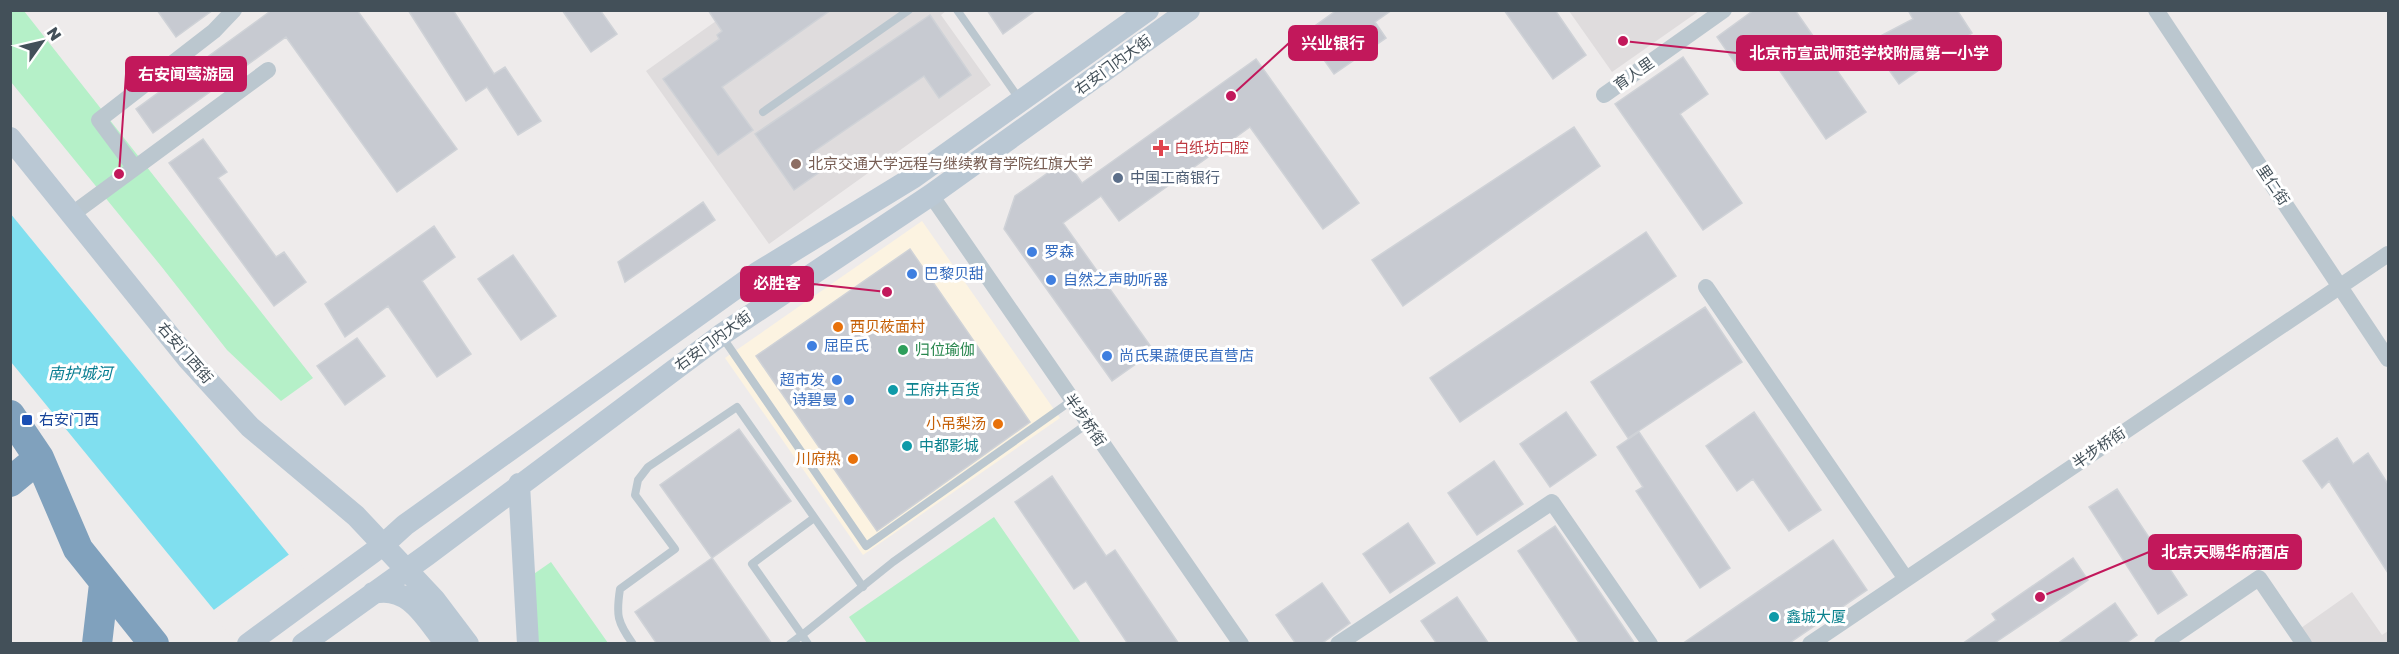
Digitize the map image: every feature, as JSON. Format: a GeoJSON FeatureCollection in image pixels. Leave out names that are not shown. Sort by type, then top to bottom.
{"type":"FeatureCollection","features":[{"type":"Feature","properties":{"kind":"highway"},"geometry":{"type":"LineString","coordinates":[[10,415],[39,458],[78,549],[154,644]]}},
{"type":"Feature","properties":{"kind":"highway"},"geometry":{"type":"LineString","coordinates":[[10,482],[39,458]]}},
{"type":"Feature","properties":{"kind":"highway"},"geometry":{"type":"LineString","coordinates":[[97,644],[104,584]]}},
{"type":"Feature","properties":{"kind":"main road","name":"右安门内大街"},"geometry":{"type":"LineString","coordinates":[[248,644],[383,545],[405,525],[757,273],[914,177],[1021,100],[1125,17],[1148,10]]}},
{"type":"Feature","properties":{"kind":"main road","name":"右安门内大街"},"geometry":{"type":"LineString","coordinates":[[303,644],[721,335],[931,195],[1189,10]]}},
{"type":"Feature","properties":{"kind":"main road","name":"右安门西街"},"geometry":{"type":"LineString","coordinates":[[10,138],[188,359],[250,427],[330,491],[434,599],[468,644]]}},
{"type":"Feature","properties":{"kind":"main road"},"geometry":{"type":"LineString","coordinates":[[519,484],[528,644]]}},
{"type":"Feature","properties":{"kind":"main road"},"geometry":{"type":"LineString","coordinates":[[368,597],[384,590],[403,594],[446,644]]}},
{"type":"Feature","properties":{"kind":"street"},"geometry":{"type":"LineString","coordinates":[[134,167],[99,120],[214,31],[234,10]]}},
{"type":"Feature","properties":{"kind":"street","name":"育人里"},"geometry":{"type":"LineString","coordinates":[[1604,95],[1724,10]]}},
{"type":"Feature","properties":{"kind":"street","name":"里仁街"},"geometry":{"type":"LineString","coordinates":[[2156,10],[2388,359]]}},
{"type":"Feature","properties":{"kind":"street"},"geometry":{"type":"LineString","coordinates":[[71,215],[268,70]]}},
{"type":"Feature","properties":{"kind":"street","name":"半步桥街"},"geometry":{"type":"LineString","coordinates":[[931,195],[1071,401],[1241,644]]}},
{"type":"Feature","properties":{"kind":"street","name":"半步桥街"},"geometry":{"type":"LineString","coordinates":[[1810,644],[2388,254]]}},
{"type":"Feature","properties":{"kind":"street"},"geometry":{"type":"LineString","coordinates":[[1706,287],[1906,579]]}},
{"type":"Feature","properties":{"kind":"street"},"geometry":{"type":"LineString","coordinates":[[1338,644],[1552,502],[1650,644]]}},
{"type":"Feature","properties":{"kind":"street"},"geometry":{"type":"LineString","coordinates":[[2162,644],[2259,578],[2304,644]]}},
{"type":"Feature","properties":{"kind":"lane"},"geometry":{"type":"LineString","coordinates":[[763,112],[909,10]]}},
{"type":"Feature","properties":{"kind":"lane"},"geometry":{"type":"LineString","coordinates":[[957,10],[1021,100]]}},
{"type":"Feature","properties":{"kind":"lane"},"geometry":{"type":"LineString","coordinates":[[721,335],[866,546],[1071,401]]}},
{"type":"Feature","properties":{"kind":"lane"},"geometry":{"type":"LineString","coordinates":[[633,644],[619,624],[617,609],[620,589],[675,549],[635,495],[638,480],[648,467],[737,407],[863,587]]}},
{"type":"Feature","properties":{"kind":"lane"},"geometry":{"type":"LineString","coordinates":[[790,644],[893,562],[1087,424]]}},
{"type":"Feature","properties":{"kind":"lane"},"geometry":{"type":"LineString","coordinates":[[808,644],[752,564],[814,518]]}},
{"type":"Feature","properties":{"kind":"shaded area","name":"北京交通大学远程与继续教育学院红旗大学"},"geometry":{"type":"Polygon","coordinates":[[[947,10],[941,15],[991,85],[769,244],[646,71],[730,11],[947,10]]]}},
{"type":"Feature","properties":{"kind":"shaded area"},"geometry":{"type":"Polygon","coordinates":[[[1569,11],[1699,11],[1612,72],[1569,11]]]}},
{"type":"Feature","properties":{"kind":"shaded area","name":"王府井百货"},"geometry":{"type":"Polygon","coordinates":[[[922,221],[1060,418],[863,555],[725,358],[922,221]]]}},
{"type":"Feature","properties":{"kind":"shaded area"},"geometry":{"type":"Polygon","coordinates":[[[2352,592],[2382,635],[2388,631],[2388,643],[2312,643],[2301,628],[2352,592]]]}},
{"type":"Feature","properties":{"kind":"green space"},"geometry":{"type":"Polygon","coordinates":[[[10,11],[24,11],[313,378],[281,401],[227,350],[11,82],[10,11]]]}},
{"type":"Feature","properties":{"kind":"green space"},"geometry":{"type":"Polygon","coordinates":[[[994,517],[1081,643],[867,643],[849,617],[994,517]]]}},
{"type":"Feature","properties":{"kind":"green space"},"geometry":{"type":"Polygon","coordinates":[[[551,562],[608,643],[532,643],[528,578],[551,562]]]}},
{"type":"Feature","properties":{"kind":"water","name":"南护城河"},"geometry":{"type":"Polygon","coordinates":[[[10,213],[361,643],[241,643],[11,362],[10,213]]]}},
{"type":"Feature","properties":{"kind":"pier"},"geometry":{"type":"Polygon","coordinates":[[[291,553],[364,644],[237,644],[211,612],[291,553]]]}},
{"type":"Feature","properties":{"kind":"building"},"geometry":{"type":"Polygon","coordinates":[[[157,10],[213,10],[176,37],[157,10]]]}},
{"type":"Feature","properties":{"kind":"building"},"geometry":{"type":"Polygon","coordinates":[[[272,10],[357,10],[457,149],[397,192],[286,37],[153,133],[136,109],[272,10]]]}},
{"type":"Feature","properties":{"kind":"building"},"geometry":{"type":"Polygon","coordinates":[[[408,10],[453,10],[494,74],[505,67],[541,121],[518,135],[487,87],[466,101],[408,10]]]}},
{"type":"Feature","properties":{"kind":"building"},"geometry":{"type":"Polygon","coordinates":[[[562,10],[600,10],[617,34],[591,52],[562,10]]]}},
{"type":"Feature","properties":{"kind":"building"},"geometry":{"type":"Polygon","coordinates":[[[708,10],[831,10],[722,87],[753,130],[718,155],[663,79],[719,39],[717,35],[722,31],[708,10]]]}},
{"type":"Feature","properties":{"kind":"building"},"geometry":{"type":"Polygon","coordinates":[[[987,10],[1036,10],[1003,34],[987,10]]]}},
{"type":"Feature","properties":{"kind":"building"},"geometry":{"type":"Polygon","coordinates":[[[1337,10],[1392,10],[1375,22],[1386,38],[1334,74],[1305,33],[1337,10]]]}},
{"type":"Feature","properties":{"kind":"building"},"geometry":{"type":"Polygon","coordinates":[[[1504,10],[1555,10],[1586,55],[1553,79],[1504,10]]]}},
{"type":"Feature","properties":{"kind":"building"},"geometry":{"type":"Polygon","coordinates":[[[1754,10],[1795,10],[1866,112],[1826,139],[1767,52],[1740,70],[1717,37],[1754,10]]]}},
{"type":"Feature","properties":{"kind":"building"},"geometry":{"type":"Polygon","coordinates":[[[1908,10],[1957,10],[1972,33],[1899,84],[1869,42],[1913,19],[1908,10]]]}},
{"type":"Feature","properties":{"kind":"building"},"geometry":{"type":"Polygon","coordinates":[[[930,15],[971,75],[939,98],[924,76],[813,152],[824,169],[794,190],[755,134],[930,15]]]}},
{"type":"Feature","properties":{"kind":"building"},"geometry":{"type":"Polygon","coordinates":[[[1683,57],[1708,94],[1680,114],[1742,203],[1703,230],[1615,104],[1683,57]]]}},
{"type":"Feature","properties":{"kind":"building"},"geometry":{"type":"Polygon","coordinates":[[[1256,59],[1359,203],[1323,229],[1250,127],[1119,221],[1101,196],[1063,223],[1154,351],[1112,381],[1004,229],[1015,196],[1066,160],[1082,183],[1256,59]]]}},
{"type":"Feature","properties":{"kind":"building"},"geometry":{"type":"Polygon","coordinates":[[[1574,127],[1600,166],[1403,306],[1372,260],[1574,127]]]}},
{"type":"Feature","properties":{"kind":"building"},"geometry":{"type":"Polygon","coordinates":[[[203,139],[227,172],[218,178],[276,257],[284,252],[306,282],[274,306],[169,163],[203,139]]]}},
{"type":"Feature","properties":{"kind":"building"},"geometry":{"type":"Polygon","coordinates":[[[703,202],[715,220],[625,282],[618,262],[703,202]]]}},
{"type":"Feature","properties":{"kind":"building"},"geometry":{"type":"Polygon","coordinates":[[[434,226],[455,257],[422,281],[471,354],[437,377],[388,306],[345,337],[325,304],[434,226]]]}},
{"type":"Feature","properties":{"kind":"building"},"geometry":{"type":"Polygon","coordinates":[[[1646,232],[1676,276],[1460,422],[1430,378],[1646,232]]]}},
{"type":"Feature","properties":{"kind":"building","name":"王府井百货"},"geometry":{"type":"Polygon","coordinates":[[[910,249],[1030,422],[877,531],[756,356],[910,249]]]}},
{"type":"Feature","properties":{"kind":"building"},"geometry":{"type":"Polygon","coordinates":[[[513,255],[556,316],[521,340],[478,279],[513,255]]]}},
{"type":"Feature","properties":{"kind":"building"},"geometry":{"type":"Polygon","coordinates":[[[1705,307],[1742,362],[1628,438],[1591,382],[1705,307]]]}},
{"type":"Feature","properties":{"kind":"building"},"geometry":{"type":"Polygon","coordinates":[[[357,338],[385,376],[345,405],[317,366],[357,338]]]}},
{"type":"Feature","properties":{"kind":"building"},"geometry":{"type":"Polygon","coordinates":[[[1566,412],[1596,455],[1550,487],[1520,444],[1566,412]]]}},
{"type":"Feature","properties":{"kind":"building"},"geometry":{"type":"Polygon","coordinates":[[[1754,412],[1821,510],[1789,531],[1753,479],[1737,491],[1706,446],[1754,412]]]}},
{"type":"Feature","properties":{"kind":"building"},"geometry":{"type":"Polygon","coordinates":[[[739,429],[791,501],[712,558],[660,485],[739,429]]]}},
{"type":"Feature","properties":{"kind":"building"},"geometry":{"type":"Polygon","coordinates":[[[1639,432],[1730,568],[1700,588],[1636,491],[1643,487],[1617,447],[1639,432]]]}},
{"type":"Feature","properties":{"kind":"building"},"geometry":{"type":"Polygon","coordinates":[[[2337,438],[2353,464],[2368,453],[2388,484],[2388,573],[2329,481],[2322,488],[2303,461],[2337,438]]]}},
{"type":"Feature","properties":{"kind":"building"},"geometry":{"type":"Polygon","coordinates":[[[1494,461],[1523,504],[1477,535],[1448,493],[1494,461]]]}},
{"type":"Feature","properties":{"kind":"building"},"geometry":{"type":"Polygon","coordinates":[[[1052,476],[1106,556],[1115,550],[1179,644],[1128,644],[1086,581],[1074,589],[1015,502],[1052,476]]]}},
{"type":"Feature","properties":{"kind":"building"},"geometry":{"type":"Polygon","coordinates":[[[2117,489],[2187,595],[2158,614],[2089,507],[2117,489]]]}},
{"type":"Feature","properties":{"kind":"building"},"geometry":{"type":"Polygon","coordinates":[[[1408,523],[1435,563],[1390,593],[1363,554],[1408,523]]]}},
{"type":"Feature","properties":{"kind":"building"},"geometry":{"type":"Polygon","coordinates":[[[1555,526],[1635,644],[1580,644],[1518,551],[1555,526]]]}},
{"type":"Feature","properties":{"kind":"building","name":"鑫城大厦"},"geometry":{"type":"Polygon","coordinates":[[[1833,540],[1867,590],[1788,644],[1682,644],[1833,540]]]}},
{"type":"Feature","properties":{"kind":"building"},"geometry":{"type":"Polygon","coordinates":[[[712,558],[772,644],[657,644],[635,612],[712,558]]]}},
{"type":"Feature","properties":{"kind":"building"},"geometry":{"type":"Polygon","coordinates":[[[2073,558],[2088,580],[1993,644],[1962,644],[1996,620],[1992,614],[2073,558]]]}},
{"type":"Feature","properties":{"kind":"building"},"geometry":{"type":"Polygon","coordinates":[[[1322,583],[1350,623],[1321,644],[1296,644],[1276,615],[1322,583]]]}},
{"type":"Feature","properties":{"kind":"building"},"geometry":{"type":"Polygon","coordinates":[[[1457,597],[1489,644],[1437,644],[1421,621],[1457,597]]]}},
{"type":"Feature","properties":{"kind":"building"},"geometry":{"type":"Polygon","coordinates":[[[2115,603],[2137,635],[2125,644],[2057,644],[2115,603]]]}},
{"type":"Feature","properties":{"kind":"place","name":"北京市宣武师范学校附属第一小学"},"geometry":{"type":"Point","coordinates":[1623,41]}},
{"type":"Feature","properties":{"kind":"place","name":"兴业银行"},"geometry":{"type":"Point","coordinates":[1231,96]}},
{"type":"Feature","properties":{"kind":"place","name":"白纸坊口腔"},"geometry":{"type":"Point","coordinates":[1161,148]}},
{"type":"Feature","properties":{"kind":"place","name":"北京交通大学远程与继续教育学院红旗大学"},"geometry":{"type":"Point","coordinates":[796,164]}},
{"type":"Feature","properties":{"kind":"place","name":"右安闻莺游园"},"geometry":{"type":"Point","coordinates":[119,174]}},
{"type":"Feature","properties":{"kind":"place","name":"中国工商银行"},"geometry":{"type":"Point","coordinates":[1118,178]}},
{"type":"Feature","properties":{"kind":"place","name":"罗森"},"geometry":{"type":"Point","coordinates":[1032,252]}},
{"type":"Feature","properties":{"kind":"place","name":"巴黎贝甜"},"geometry":{"type":"Point","coordinates":[912,274]}},
{"type":"Feature","properties":{"kind":"place","name":"自然之声助听器"},"geometry":{"type":"Point","coordinates":[1051,280]}},
{"type":"Feature","properties":{"kind":"place","name":"必胜客"},"geometry":{"type":"Point","coordinates":[887,292]}},
{"type":"Feature","properties":{"kind":"place","name":"西贝莜面村"},"geometry":{"type":"Point","coordinates":[838,327]}},
{"type":"Feature","properties":{"kind":"place","name":"屈臣氏"},"geometry":{"type":"Point","coordinates":[812,346]}},
{"type":"Feature","properties":{"kind":"place","name":"归位瑜伽"},"geometry":{"type":"Point","coordinates":[903,350]}},
{"type":"Feature","properties":{"kind":"place","name":"尚氏果蔬便民直营店"},"geometry":{"type":"Point","coordinates":[1107,356]}},
{"type":"Feature","properties":{"kind":"place","name":"超市发"},"geometry":{"type":"Point","coordinates":[837,380]}},
{"type":"Feature","properties":{"kind":"place","name":"王府井百货"},"geometry":{"type":"Point","coordinates":[893,390]}},
{"type":"Feature","properties":{"kind":"place","name":"诗碧曼"},"geometry":{"type":"Point","coordinates":[849,400]}},
{"type":"Feature","properties":{"kind":"place","name":"右安门西"},"geometry":{"type":"Point","coordinates":[27,420]}},
{"type":"Feature","properties":{"kind":"place","name":"小吊梨汤"},"geometry":{"type":"Point","coordinates":[998,424]}},
{"type":"Feature","properties":{"kind":"place","name":"中都影城"},"geometry":{"type":"Point","coordinates":[907,446]}},
{"type":"Feature","properties":{"kind":"place","name":"川府热"},"geometry":{"type":"Point","coordinates":[853,459]}},
{"type":"Feature","properties":{"kind":"place","name":"北京天赐华府酒店"},"geometry":{"type":"Point","coordinates":[2040,597]}},
{"type":"Feature","properties":{"kind":"place","name":"鑫城大厦"},"geometry":{"type":"Point","coordinates":[1774,617]}}]}
